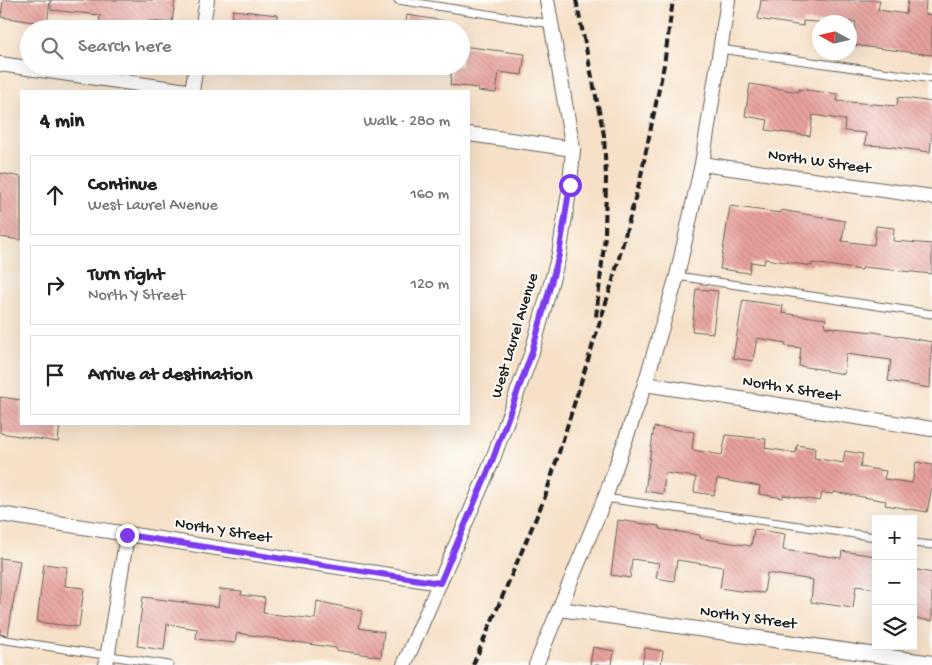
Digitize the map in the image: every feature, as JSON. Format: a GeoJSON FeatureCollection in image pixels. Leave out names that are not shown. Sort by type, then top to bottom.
{"type":"FeatureCollection","features":[{"type":"Feature","properties":{"kind":"street"},"geometry":{"type":"LineString","coordinates":[[204,20],[207,0]]}},
{"type":"Feature","properties":{"kind":"street","name":"West Laurel Avenue"},"geometry":{"type":"LineString","coordinates":[[404,665],[491,464],[531,355],[559,255],[570,185],[573,149],[547,0]]}},
{"type":"Feature","properties":{"kind":"street"},"geometry":{"type":"LineString","coordinates":[[536,665],[605,498],[645,384],[677,276],[702,164],[728,0]]}},
{"type":"Feature","properties":{"kind":"street"},"geometry":{"type":"LineString","coordinates":[[0,64],[20,67]]}},
{"type":"Feature","properties":{"kind":"street"},"geometry":{"type":"LineString","coordinates":[[76,75],[180,90]]}},
{"type":"Feature","properties":{"kind":"street"},"geometry":{"type":"LineString","coordinates":[[192,90],[195,75]]}},
{"type":"Feature","properties":{"kind":"street"},"geometry":{"type":"LineString","coordinates":[[470,134],[573,149]]}},
{"type":"Feature","properties":{"kind":"street","name":"North W Street"},"geometry":{"type":"LineString","coordinates":[[702,164],[932,197]]}},
{"type":"Feature","properties":{"kind":"street","name":"North X Street"},"geometry":{"type":"LineString","coordinates":[[645,384],[932,429]]}},
{"type":"Feature","properties":{"kind":"street","name":"North Y Street"},"geometry":{"type":"LineString","coordinates":[[0,514],[440,583]]}},
{"type":"Feature","properties":{"kind":"street"},"geometry":{"type":"LineString","coordinates":[[107,660],[127,535]]}},
{"type":"Feature","properties":{"kind":"street","name":"North Y Street"},"geometry":{"type":"LineString","coordinates":[[560,610],[932,663]]}},
{"type":"Feature","properties":{"kind":"lane"},"geometry":{"type":"LineString","coordinates":[[398,0],[551,24]]}},
{"type":"Feature","properties":{"kind":"lane"},"geometry":{"type":"LineString","coordinates":[[720,50],[932,80]]}},
{"type":"Feature","properties":{"kind":"lane"},"geometry":{"type":"LineString","coordinates":[[677,276],[932,314]]}},
{"type":"Feature","properties":{"kind":"lane"},"geometry":{"type":"LineString","coordinates":[[605,498],[872,536]]}},
{"type":"Feature","properties":{"kind":"lane"},"geometry":{"type":"LineString","coordinates":[[917,543],[932,545]]}},
{"type":"Feature","properties":{"kind":"lane"},"geometry":{"type":"LineString","coordinates":[[0,640],[107,660],[169,665]]}},
{"type":"Feature","properties":{"kind":"building"},"geometry":{"type":"Polygon","coordinates":[[[3,0],[50,0],[48,20],[21,20],[1,17],[3,0]]]}},
{"type":"Feature","properties":{"kind":"building"},"geometry":{"type":"Polygon","coordinates":[[[51,0],[175,0],[172,20],[100,20],[100,15],[51,10],[51,0]]]}},
{"type":"Feature","properties":{"kind":"building"},"geometry":{"type":"Polygon","coordinates":[[[761,0],[880,0],[878,10],[906,14],[908,0],[926,0],[925,14],[932,15],[932,55],[857,46],[857,15],[812,15],[812,22],[803,21],[803,26],[758,19],[761,0]]]}},
{"type":"Feature","properties":{"kind":"building"},"geometry":{"type":"Polygon","coordinates":[[[233,10],[278,15],[278,20],[232,20],[233,10]]]}},
{"type":"Feature","properties":{"kind":"building"},"geometry":{"type":"Polygon","coordinates":[[[407,15],[439,20],[406,20],[407,15]]]}},
{"type":"Feature","properties":{"kind":"building"},"geometry":{"type":"Polygon","coordinates":[[[470,47],[525,54],[522,75],[499,72],[496,93],[478,91],[478,88],[450,85],[451,75],[470,75],[470,47]]]}},
{"type":"Feature","properties":{"kind":"building"},"geometry":{"type":"Polygon","coordinates":[[[750,84],[799,92],[799,89],[838,94],[837,101],[897,106],[898,97],[932,102],[930,152],[865,145],[866,133],[844,131],[845,120],[813,115],[810,136],[766,130],[768,120],[745,116],[750,84]]]}},
{"type":"Feature","properties":{"kind":"building"},"geometry":{"type":"Polygon","coordinates":[[[0,173],[20,177],[20,240],[0,237],[0,173]]]}},
{"type":"Feature","properties":{"kind":"building"},"geometry":{"type":"Polygon","coordinates":[[[730,206],[780,213],[781,210],[845,221],[842,241],[874,245],[876,226],[894,228],[893,241],[932,244],[932,274],[863,267],[862,270],[812,263],[812,266],[765,259],[764,264],[751,262],[749,273],[720,269],[730,206]]]}},
{"type":"Feature","properties":{"kind":"building"},"geometry":{"type":"Polygon","coordinates":[[[696,289],[718,291],[713,333],[692,331],[696,289]]]}},
{"type":"Feature","properties":{"kind":"building"},"geometry":{"type":"Polygon","coordinates":[[[743,300],[783,306],[782,313],[826,319],[825,327],[874,332],[932,342],[930,388],[888,381],[891,360],[846,354],[844,374],[799,366],[801,348],[785,346],[786,343],[757,338],[753,361],[733,358],[743,300]]]}},
{"type":"Feature","properties":{"kind":"building"},"geometry":{"type":"Polygon","coordinates":[[[0,397],[20,400],[20,425],[60,425],[58,442],[0,433],[0,397]]]}},
{"type":"Feature","properties":{"kind":"building"},"geometry":{"type":"Polygon","coordinates":[[[654,427],[694,432],[692,450],[722,455],[726,435],[766,439],[765,448],[796,453],[797,445],[815,448],[814,458],[843,463],[845,451],[863,454],[860,467],[886,471],[884,479],[912,483],[916,462],[932,465],[932,486],[927,512],[885,505],[886,501],[834,492],[833,494],[822,493],[820,501],[783,495],[783,498],[759,494],[760,486],[717,479],[714,495],[694,492],[696,477],[665,473],[663,494],[645,491],[654,427]]]}},
{"type":"Feature","properties":{"kind":"building"},"geometry":{"type":"Polygon","coordinates":[[[618,520],[659,526],[659,529],[700,535],[700,538],[751,546],[754,529],[785,534],[783,550],[841,558],[842,551],[872,555],[872,588],[856,586],[853,608],[811,602],[813,580],[767,573],[764,593],[740,591],[720,588],[723,567],[677,560],[674,581],[656,578],[659,563],[632,559],[630,578],[611,575],[618,520]]]}},
{"type":"Feature","properties":{"kind":"building"},"geometry":{"type":"Polygon","coordinates":[[[0,558],[20,561],[8,635],[0,634],[0,558]]]}},
{"type":"Feature","properties":{"kind":"building"},"geometry":{"type":"Polygon","coordinates":[[[44,564],[67,567],[65,586],[84,588],[79,627],[37,622],[44,564]]]}},
{"type":"Feature","properties":{"kind":"building"},"geometry":{"type":"Polygon","coordinates":[[[917,570],[932,573],[932,621],[917,619],[917,570]]]}},
{"type":"Feature","properties":{"kind":"building"},"geometry":{"type":"Polygon","coordinates":[[[220,589],[242,591],[241,595],[265,598],[263,613],[315,619],[317,601],[362,611],[359,628],[384,632],[381,657],[237,633],[235,643],[196,639],[197,629],[167,624],[164,650],[137,646],[143,597],[218,607],[220,589]]]}},
{"type":"Feature","properties":{"kind":"building"},"geometry":{"type":"Polygon","coordinates":[[[593,647],[614,651],[612,665],[590,665],[593,647]]]}},
{"type":"Feature","properties":{"kind":"building"},"geometry":{"type":"Polygon","coordinates":[[[645,648],[663,651],[661,665],[642,665],[645,648]]]}},
{"type":"Feature","properties":{"kind":"railway"},"geometry":{"type":"LineString","coordinates":[[576,0],[604,135],[606,177],[605,236],[596,317]]}},
{"type":"Feature","properties":{"kind":"railway"},"geometry":{"type":"LineString","coordinates":[[473,665],[545,497],[613,280],[640,180],[664,65],[673,0]]}},
{"type":"Feature","properties":{"kind":"route"},"geometry":{"type":"LineString","coordinates":[[127,535],[440,583],[491,464],[531,355],[559,255],[570,185]]}}]}
